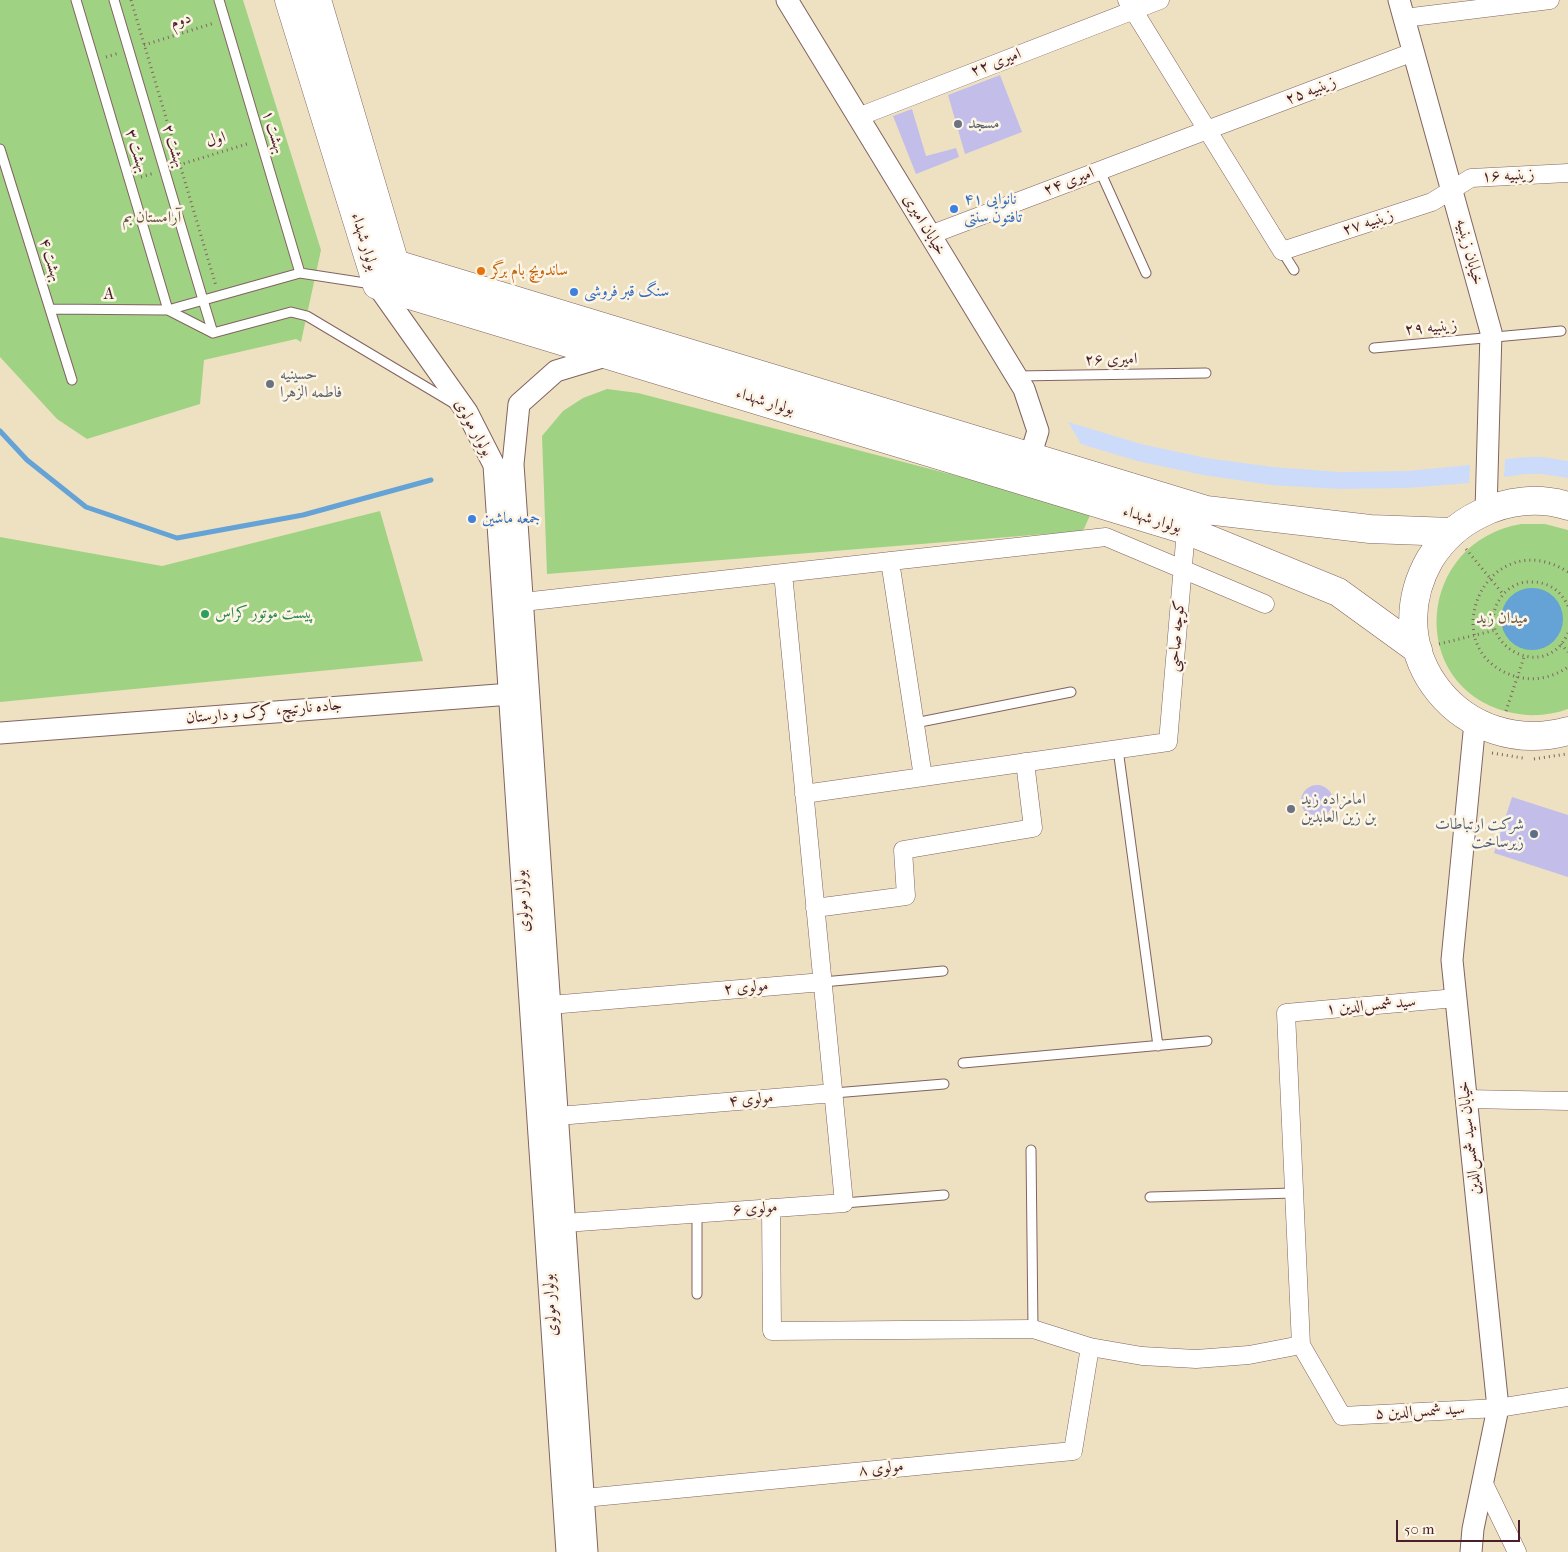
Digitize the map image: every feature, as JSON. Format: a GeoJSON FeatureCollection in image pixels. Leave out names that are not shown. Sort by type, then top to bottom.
{"type":"FeatureCollection","features":[{"type":"Feature","properties":{"kind":"main road","name":"بولوار شهداء"},"geometry":{"type":"LineString","coordinates":[[289,0],[377,285],[609,355],[1030,456],[1206,510],[1370,529],[1463,545]]}},
{"type":"Feature","properties":{"kind":"main road","name":"بولوار شهداء"},"geometry":{"type":"LineString","coordinates":[[317,0],[395,264],[1108,506],[1186,530],[1338,592],[1434,646]]}},
{"type":"Feature","properties":{"kind":"main road"},"geometry":{"type":"LineString","coordinates":[[1565,740],[1527,737],[1500,732],[1474,734],[1428,675],[1434,646],[1415,629],[1415,607],[1421,579],[1434,554],[1463,545],[1462,524],[1486,511],[1505,504],[1523,501],[1549,502],[1568,506]]}},
{"type":"Feature","properties":{"kind":"street","name":"خیابان امیری"},"geometry":{"type":"LineString","coordinates":[[787,0],[1024,388],[1038,431],[1030,456]]}},
{"type":"Feature","properties":{"kind":"street","name":"امیری ۲۲"},"geometry":{"type":"LineString","coordinates":[[858,117],[1131,5],[1160,0]]}},
{"type":"Feature","properties":{"kind":"street"},"geometry":{"type":"LineString","coordinates":[[1402,9],[1550,0]]}},
{"type":"Feature","properties":{"kind":"street"},"geometry":{"type":"LineString","coordinates":[[1131,5],[1282,251]]}},
{"type":"Feature","properties":{"kind":"street","name":"خیابان زینبیه"},"geometry":{"type":"LineString","coordinates":[[1402,9],[1491,332],[1486,511]]}},
{"type":"Feature","properties":{"kind":"street","name":"زینبیه ۲۵"},"geometry":{"type":"LineString","coordinates":[[1208,130],[1414,52]]}},
{"type":"Feature","properties":{"kind":"street","name":"امیری ۲۴"},"geometry":{"type":"LineString","coordinates":[[930,235],[1208,130]]}},
{"type":"Feature","properties":{"kind":"street","name":"زینبیه ۱۶"},"geometry":{"type":"LineString","coordinates":[[1452,190],[1471,178],[1568,173]]}},
{"type":"Feature","properties":{"kind":"street","name":"زینبیه ۲۷"},"geometry":{"type":"LineString","coordinates":[[1282,251],[1432,202],[1452,190]]}},
{"type":"Feature","properties":{"kind":"street","name":"بولوار مولوی"},"geometry":{"type":"LineString","coordinates":[[377,285],[504,465],[523,602],[519,693],[550,1005],[565,1223],[564,1361],[567,1552]]}},
{"type":"Feature","properties":{"kind":"street","name":"بولوار مولوی"},"geometry":{"type":"LineString","coordinates":[[587,1552],[584,1498],[564,1361],[504,465],[519,404],[556,371],[609,355]]}},
{"type":"Feature","properties":{"kind":"street"},"geometry":{"type":"LineString","coordinates":[[1106,537],[1108,506]]}},
{"type":"Feature","properties":{"kind":"street","name":"کوچه صاحبی"},"geometry":{"type":"LineString","coordinates":[[1118,749],[1168,742],[1186,530]]}},
{"type":"Feature","properties":{"kind":"street"},"geometry":{"type":"LineString","coordinates":[[523,602],[1106,537],[1264,604]]}},
{"type":"Feature","properties":{"kind":"street"},"geometry":{"type":"LineString","coordinates":[[890,561],[923,777]]}},
{"type":"Feature","properties":{"kind":"street"},"geometry":{"type":"LineString","coordinates":[[782,573],[844,1203]]}},
{"type":"Feature","properties":{"kind":"street","name":"جاده نارتیچ، کرک و دارستان"},"geometry":{"type":"LineString","coordinates":[[0,733],[519,693]]}},
{"type":"Feature","properties":{"kind":"street","name":"خیابان سید شمس‌الدین"},"geometry":{"type":"LineString","coordinates":[[1471,1552],[1473,1529],[1498,1408],[1452,960],[1474,734]]}},
{"type":"Feature","properties":{"kind":"street"},"geometry":{"type":"LineString","coordinates":[[804,794],[1118,749]]}},
{"type":"Feature","properties":{"kind":"street"},"geometry":{"type":"LineString","coordinates":[[815,908],[906,896],[904,850],[1033,828],[1025,762]]}},
{"type":"Feature","properties":{"kind":"street","name":"مولوی ۲"},"geometry":{"type":"LineString","coordinates":[[550,1005],[823,982]]}},
{"type":"Feature","properties":{"kind":"street","name":"سید شمس‌الدین ۱"},"geometry":{"type":"LineString","coordinates":[[1294,1192],[1286,1013],[1456,998]]}},
{"type":"Feature","properties":{"kind":"street","name":"مولوی ۴"},"geometry":{"type":"LineString","coordinates":[[558,1116],[834,1093]]}},
{"type":"Feature","properties":{"kind":"street"},"geometry":{"type":"LineString","coordinates":[[1466,1100],[1568,1100]]}},
{"type":"Feature","properties":{"kind":"street"},"geometry":{"type":"LineString","coordinates":[[771,1208],[772,1331],[1033,1329],[1090,1347],[1142,1356],[1196,1359],[1249,1355],[1301,1345],[1294,1192]]}},
{"type":"Feature","properties":{"kind":"street","name":"مولوی ۶"},"geometry":{"type":"LineString","coordinates":[[565,1223],[844,1203]]}},
{"type":"Feature","properties":{"kind":"street","name":"سید شمس‌الدین ۵"},"geometry":{"type":"LineString","coordinates":[[1301,1345],[1342,1416],[1498,1408],[1568,1396]]}},
{"type":"Feature","properties":{"kind":"street","name":"مولوی ۸"},"geometry":{"type":"LineString","coordinates":[[584,1498],[1073,1451],[1090,1347]]}},
{"type":"Feature","properties":{"kind":"street"},"geometry":{"type":"LineString","coordinates":[[1483,1482],[1516,1552]]}},
{"type":"Feature","properties":{"kind":"lane","name":"بهشت ۳"},"geometry":{"type":"LineString","coordinates":[[76,0],[168,310]]}},
{"type":"Feature","properties":{"kind":"lane","name":"بهشت ۲"},"geometry":{"type":"LineString","coordinates":[[114,0],[213,333]]}},
{"type":"Feature","properties":{"kind":"lane","name":"بهشت ۱"},"geometry":{"type":"LineString","coordinates":[[218,0],[300,273]]}},
{"type":"Feature","properties":{"kind":"lane","name":"بهشت ۴"},"geometry":{"type":"LineString","coordinates":[[0,149],[72,380]]}},
{"type":"Feature","properties":{"kind":"lane"},"geometry":{"type":"LineString","coordinates":[[1100,170],[1146,273]]}},
{"type":"Feature","properties":{"kind":"lane"},"geometry":{"type":"LineString","coordinates":[[1282,251],[1294,270]]}},
{"type":"Feature","properties":{"kind":"lane"},"geometry":{"type":"LineString","coordinates":[[168,310],[300,273],[377,285]]}},
{"type":"Feature","properties":{"kind":"lane","name":"A"},"geometry":{"type":"LineString","coordinates":[[50,309],[168,310]]}},
{"type":"Feature","properties":{"kind":"lane"},"geometry":{"type":"LineString","coordinates":[[168,310],[213,333],[291,312],[307,316],[467,412]]}},
{"type":"Feature","properties":{"kind":"lane","name":"زینبیه ۲۹"},"geometry":{"type":"LineString","coordinates":[[1374,348],[1561,331]]}},
{"type":"Feature","properties":{"kind":"lane","name":"امیری ۲۶"},"geometry":{"type":"LineString","coordinates":[[1017,376],[1206,373]]}},
{"type":"Feature","properties":{"kind":"lane"},"geometry":{"type":"LineString","coordinates":[[915,723],[1072,692]]}},
{"type":"Feature","properties":{"kind":"lane"},"geometry":{"type":"LineString","coordinates":[[1118,749],[1158,1046]]}},
{"type":"Feature","properties":{"kind":"lane","name":"مولوی ۲"},"geometry":{"type":"LineString","coordinates":[[823,982],[943,971]]}},
{"type":"Feature","properties":{"kind":"lane"},"geometry":{"type":"LineString","coordinates":[[963,1063],[1207,1041]]}},
{"type":"Feature","properties":{"kind":"lane","name":"مولوی ۴"},"geometry":{"type":"LineString","coordinates":[[834,1093],[944,1084]]}},
{"type":"Feature","properties":{"kind":"lane"},"geometry":{"type":"LineString","coordinates":[[1031,1150],[1033,1329]]}},
{"type":"Feature","properties":{"kind":"lane"},"geometry":{"type":"LineString","coordinates":[[1150,1197],[1294,1192]]}},
{"type":"Feature","properties":{"kind":"lane","name":"مولوی ۶"},"geometry":{"type":"LineString","coordinates":[[844,1203],[944,1195]]}},
{"type":"Feature","properties":{"kind":"lane"},"geometry":{"type":"LineString","coordinates":[[696,1213],[697,1294]]}},
{"type":"Feature","properties":{"kind":"path"},"geometry":{"type":"LineString","coordinates":[[130,0],[219,296]]}},
{"type":"Feature","properties":{"kind":"path","name":"دوم"},"geometry":{"type":"LineString","coordinates":[[144,46],[224,20]]}},
{"type":"Feature","properties":{"kind":"path","name":"اول"},"geometry":{"type":"LineString","coordinates":[[180,165],[260,140]]}},
{"type":"Feature","properties":{"kind":"path"},"geometry":{"type":"LineString","coordinates":[[1463,545],[1504,594]]}},
{"type":"Feature","properties":{"kind":"path"},"geometry":{"type":"LineString","coordinates":[[1568,572],[1554,565],[1531,560],[1509,565],[1490,578],[1482,589],[1476,601],[1473,615],[1475,635],[1480,648],[1488,660],[1498,669],[1517,677],[1542,678],[1555,675],[1568,667]]}},
{"type":"Feature","properties":{"kind":"path"},"geometry":{"type":"LineString","coordinates":[[1568,606],[1566,598],[1551,586],[1534,582],[1517,584],[1504,594],[1496,608],[1494,622],[1504,645],[1524,657],[1544,656],[1551,653],[1561,644],[1568,633]]}},
{"type":"Feature","properties":{"kind":"path"},"geometry":{"type":"LineString","coordinates":[[1434,646],[1496,630]]}},
{"type":"Feature","properties":{"kind":"path"},"geometry":{"type":"LineString","coordinates":[[1561,644],[1568,652]]}},
{"type":"Feature","properties":{"kind":"path"},"geometry":{"type":"LineString","coordinates":[[1506,712],[1524,657]]}},
{"type":"Feature","properties":{"kind":"path"},"geometry":{"type":"LineString","coordinates":[[1501,710],[1512,713]]}},
{"type":"Feature","properties":{"kind":"path"},"geometry":{"type":"LineString","coordinates":[[1474,734],[1493,754],[1526,759],[1542,759],[1565,740]]}},
{"type":"Feature","properties":{"kind":"shaded area"},"geometry":{"type":"Polygon","coordinates":[[[1068,422],[1141,444],[1206,458],[1273,467],[1340,472],[1407,471],[1470,465],[1469,483],[1407,488],[1339,489],[1271,485],[1203,475],[1137,461],[1081,444],[1068,422]]]}},
{"type":"Feature","properties":{"kind":"shaded area"},"geometry":{"type":"Polygon","coordinates":[[[1543,457],[1568,461],[1568,478],[1542,474],[1504,477],[1505,459],[1543,457]]]}},
{"type":"Feature","properties":{"kind":"green space","name":"آرامستان بم"},"geometry":{"type":"Polygon","coordinates":[[[0,0],[243,0],[321,250],[301,342],[296,339],[204,360],[200,404],[87,439],[57,419],[0,357],[0,0]]]}},
{"type":"Feature","properties":{"kind":"green space"},"geometry":{"type":"Polygon","coordinates":[[[607,389],[638,393],[1092,511],[1083,531],[547,574],[542,436],[563,411],[583,398],[607,389]]]}},
{"type":"Feature","properties":{"kind":"green space","name":"پیست موتور کراس"},"geometry":{"type":"Polygon","coordinates":[[[380,511],[423,661],[0,702],[0,537],[162,566],[380,511]]]}},
{"type":"Feature","properties":{"kind":"green space","name":"میدان زید"},"geometry":{"type":"Polygon","coordinates":[[[1521,524],[1545,524],[1568,530],[1568,709],[1538,715],[1508,712],[1475,697],[1452,674],[1440,646],[1437,615],[1444,585],[1460,557],[1486,536],[1521,524]]]}},
{"type":"Feature","properties":{"kind":"water"},"geometry":{"type":"Polygon","coordinates":[[[1532,588],[1549,593],[1554,597],[1558,602],[1563,619],[1558,636],[1554,641],[1549,645],[1532,650],[1515,645],[1510,641],[1506,636],[1501,619],[1506,602],[1510,597],[1515,593],[1532,588]]]}},
{"type":"Feature","properties":{"kind":"building"},"geometry":{"type":"Polygon","coordinates":[[[1000,75],[1022,132],[965,154],[948,95],[1000,75]]]}},
{"type":"Feature","properties":{"kind":"building"},"geometry":{"type":"Polygon","coordinates":[[[912,109],[926,156],[956,148],[959,157],[916,174],[893,116],[912,109]]]}},
{"type":"Feature","properties":{"kind":"building"},"geometry":{"type":"Polygon","coordinates":[[[1317,785],[1323,786],[1328,790],[1332,795],[1332,807],[1328,812],[1323,816],[1317,817],[1311,816],[1306,812],[1302,807],[1301,801],[1302,795],[1306,790],[1311,786],[1317,785]]]}},
{"type":"Feature","properties":{"kind":"building","name":"شرکت ارتباطات زیرساخت"},"geometry":{"type":"Polygon","coordinates":[[[1512,797],[1568,815],[1568,877],[1494,853],[1512,797]]]}},
{"type":"Feature","properties":{"kind":"waterway"},"geometry":{"type":"LineString","coordinates":[[0,431],[27,460],[86,507],[177,538],[303,515],[431,480]]}},
{"type":"Feature","properties":{"kind":"place","name":"مسجد"},"geometry":{"type":"Point","coordinates":[958,124]}},
{"type":"Feature","properties":{"kind":"place","name":"نانوایی ۴۱ تافتون سنتی"},"geometry":{"type":"Point","coordinates":[954,209]}},
{"type":"Feature","properties":{"kind":"place","name":"ساندویچ بام برگر"},"geometry":{"type":"Point","coordinates":[481,271]}},
{"type":"Feature","properties":{"kind":"place","name":"سنگ قبر فروشی"},"geometry":{"type":"Point","coordinates":[574,292]}},
{"type":"Feature","properties":{"kind":"place","name":"حسینیه فاطمه الزهرا"},"geometry":{"type":"Point","coordinates":[270,384]}},
{"type":"Feature","properties":{"kind":"place","name":"جمعه ماشین"},"geometry":{"type":"Point","coordinates":[472,519]}},
{"type":"Feature","properties":{"kind":"place","name":"پیست موتور کراس"},"geometry":{"type":"Point","coordinates":[205,614]}},
{"type":"Feature","properties":{"kind":"place","name":"امامزاده زید بن زین العابدین"},"geometry":{"type":"Point","coordinates":[1291,809]}},
{"type":"Feature","properties":{"kind":"place","name":"شرکت ارتباطات زیرساخت"},"geometry":{"type":"Point","coordinates":[1534,834]}}]}
